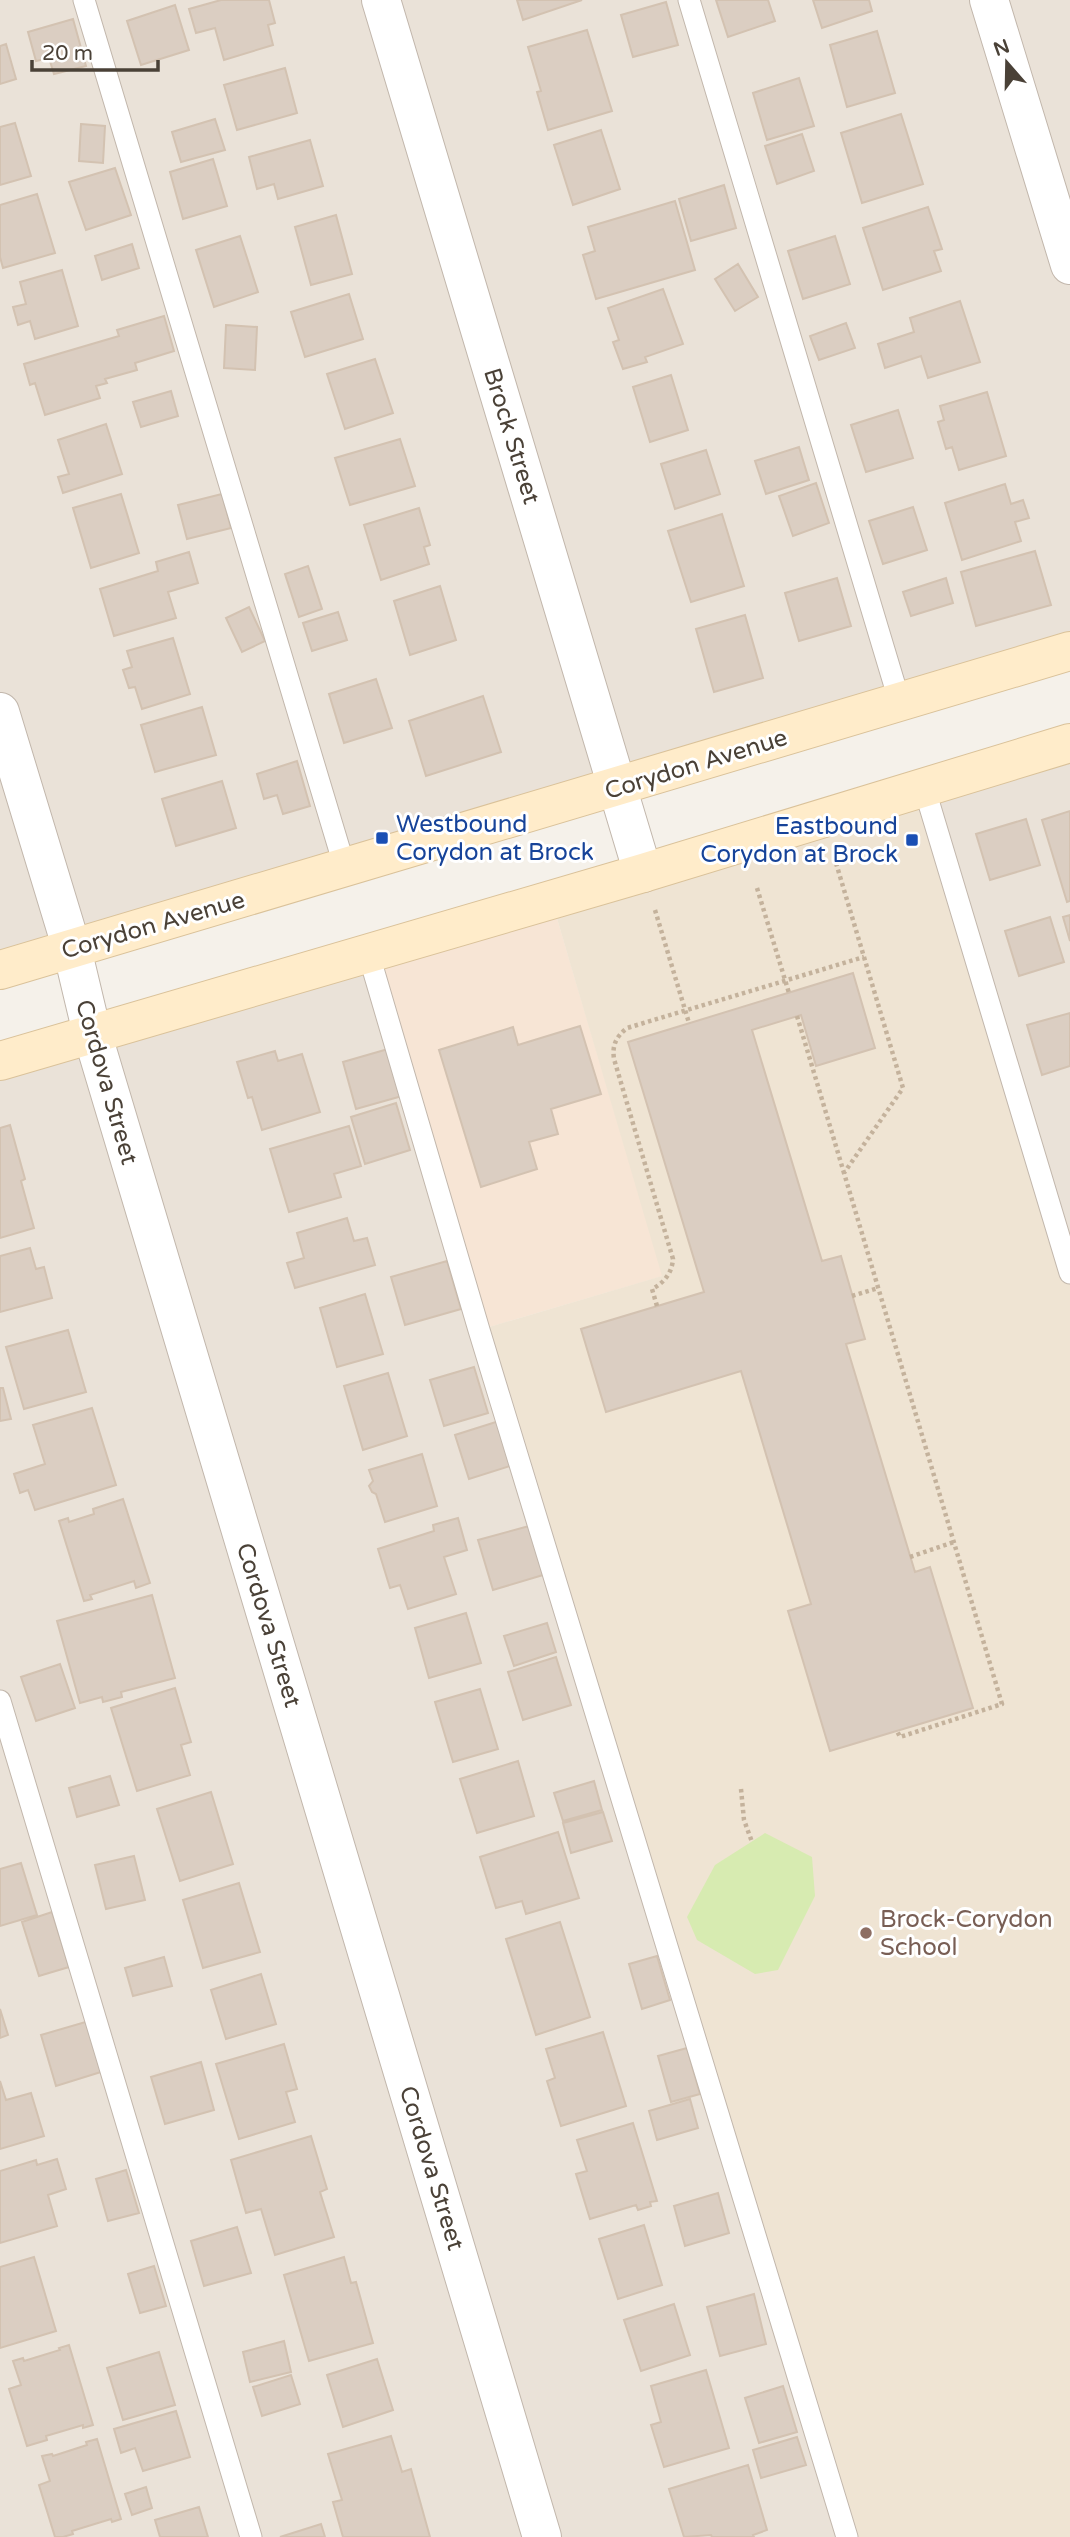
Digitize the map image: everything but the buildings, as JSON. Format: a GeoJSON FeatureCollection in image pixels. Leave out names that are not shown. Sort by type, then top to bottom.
{"type":"FeatureCollection","features":[{"type":"Feature","properties":{"kind":"main road","name":"Corydon Avenue"},"geometry":{"type":"LineString","coordinates":[[0,970],[1070,651]]}},
{"type":"Feature","properties":{"kind":"main road"},"geometry":{"type":"LineString","coordinates":[[0,1061],[643,873],[1070,743]]}},
{"type":"Feature","properties":{"kind":"street","name":"Brock Street"},"geometry":{"type":"LineString","coordinates":[[382,0],[643,873]]}},
{"type":"Feature","properties":{"kind":"street"},"geometry":{"type":"LineString","coordinates":[[989,0],[1070,265]]}},
{"type":"Feature","properties":{"kind":"street","name":"Cordova Street"},"geometry":{"type":"LineString","coordinates":[[0,712],[72,949],[92,1033],[542,2537]]}},
{"type":"Feature","properties":{"kind":"lane"},"geometry":{"type":"LineString","coordinates":[[84,0],[345,868]]}},
{"type":"Feature","properties":{"kind":"lane"},"geometry":{"type":"LineString","coordinates":[[689,0],[900,703]]}},
{"type":"Feature","properties":{"kind":"lane"},"geometry":{"type":"LineString","coordinates":[[924,787],[1070,1273]]}},
{"type":"Feature","properties":{"kind":"lane"},"geometry":{"type":"LineString","coordinates":[[368,952],[479,1330],[847,2537]]}},
{"type":"Feature","properties":{"kind":"lane"},"geometry":{"type":"LineString","coordinates":[[0,1701],[251,2537]]}},
{"type":"Feature","properties":{"kind":"path"},"geometry":{"type":"LineString","coordinates":[[836,863],[903,1088],[844,1173]]}},
{"type":"Feature","properties":{"kind":"path"},"geometry":{"type":"LineString","coordinates":[[643,873],[689,1023]]}},
{"type":"Feature","properties":{"kind":"path"},"geometry":{"type":"LineString","coordinates":[[757,888],[789,993]]}},
{"type":"Feature","properties":{"kind":"path"},"geometry":{"type":"LineString","coordinates":[[657,1306],[652,1289],[673,1269],[673,1259],[612,1050],[615,1040],[627,1028],[864,957]]}},
{"type":"Feature","properties":{"kind":"path"},"geometry":{"type":"LineString","coordinates":[[797,1016],[1002,1704],[900,1737],[897,1731]]}},
{"type":"Feature","properties":{"kind":"path"},"geometry":{"type":"LineString","coordinates":[[852,1296],[878,1288]]}},
{"type":"Feature","properties":{"kind":"path"},"geometry":{"type":"LineString","coordinates":[[910,1557],[954,1542]]}},
{"type":"Feature","properties":{"kind":"path"},"geometry":{"type":"LineString","coordinates":[[741,1789],[744,1821],[752,1842]]}},
{"type":"Feature","properties":{"kind":"shaded area"},"geometry":{"type":"Polygon","coordinates":[[[0,0],[1070,0],[1070,651],[0,970],[0,0]]]}},
{"type":"Feature","properties":{"kind":"shaded area"},"geometry":{"type":"Polygon","coordinates":[[[1070,743],[1070,1273],[924,787],[1070,743]]]}},
{"type":"Feature","properties":{"kind":"shaded area","name":"Brock-Corydon School"},"geometry":{"type":"Polygon","coordinates":[[[924,787],[1070,1273],[1070,2537],[847,2537],[479,1330],[662,1276],[551,898],[924,787]]]}},
{"type":"Feature","properties":{"kind":"shaded area"},"geometry":{"type":"Polygon","coordinates":[[[551,898],[663,1276],[479,1330],[368,952],[551,898]]]}},
{"type":"Feature","properties":{"kind":"shaded area"},"geometry":{"type":"Polygon","coordinates":[[[368,952],[847,2537],[0,2537],[0,1061],[368,952]]]}},
{"type":"Feature","properties":{"kind":"green space"},"geometry":{"type":"Polygon","coordinates":[[[765,1833],[812,1857],[815,1896],[778,1970],[755,1974],[697,1940],[687,1917],[715,1865],[765,1833]]]}},
{"type":"Feature","properties":{"kind":"place","name":"Westbound Corydon at Brock"},"geometry":{"type":"Point","coordinates":[382,838]}},
{"type":"Feature","properties":{"kind":"place","name":"Eastbound Corydon at Brock"},"geometry":{"type":"Point","coordinates":[912,840]}},
{"type":"Feature","properties":{"kind":"place","name":"Brock-Corydon School"},"geometry":{"type":"Point","coordinates":[866,1933]}}]}
